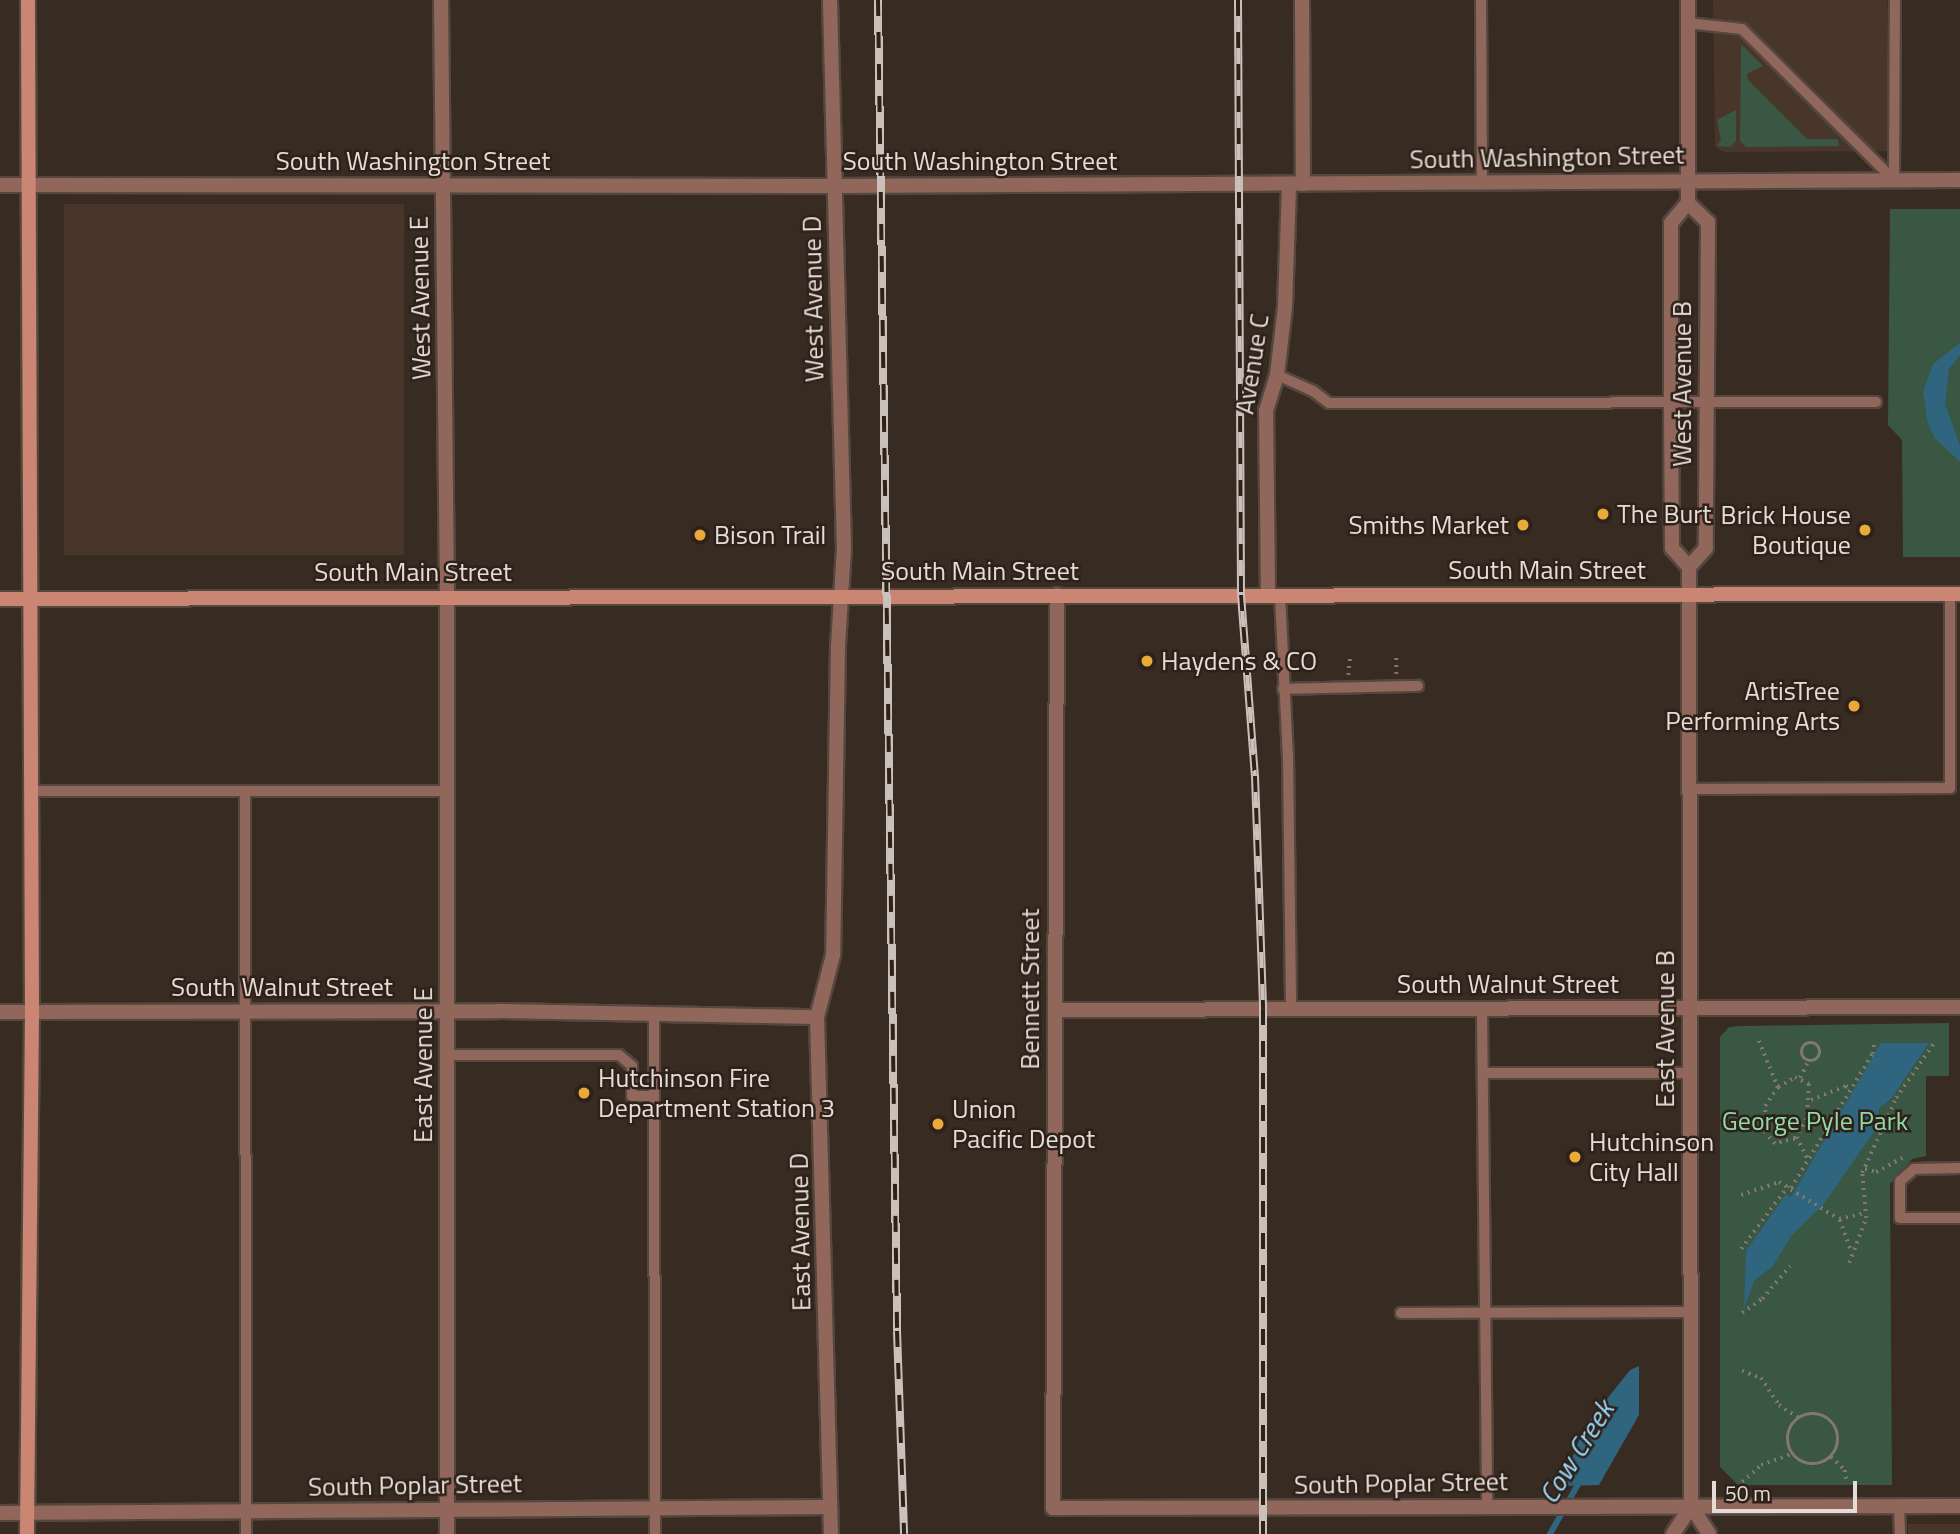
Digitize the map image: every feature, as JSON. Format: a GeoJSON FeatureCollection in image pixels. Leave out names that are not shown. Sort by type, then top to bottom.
{"type":"FeatureCollection","features":[{"type":"Feature","properties":{"kind":"street"},"geometry":{"type":"LineString","coordinates":[[27,1534],[32,1012],[28,0]]}},
{"type":"Feature","properties":{"kind":"street","name":"West Avenue E"},"geometry":{"type":"LineString","coordinates":[[441,0],[447,596]]}},
{"type":"Feature","properties":{"kind":"street","name":"West Avenue D"},"geometry":{"type":"LineString","coordinates":[[830,0],[844,548],[841,596]]}},
{"type":"Feature","properties":{"kind":"street","name":"Avenue C"},"geometry":{"type":"LineString","coordinates":[[1274,595],[1266,411],[1278,375],[1286,307],[1296,184],[1302,0]]}},
{"type":"Feature","properties":{"kind":"street","name":"West Avenue B"},"geometry":{"type":"LineString","coordinates":[[1688,0],[1689,180],[1688,203],[1671,223],[1671,403],[1672,548],[1689,568],[1706,548],[1708,222],[1688,203]]}},
{"type":"Feature","properties":{"kind":"street","name":"South Washington Street"},"geometry":{"type":"LineString","coordinates":[[0,185],[835,186],[1960,180]]}},
{"type":"Feature","properties":{"kind":"street"},"geometry":{"type":"LineString","coordinates":[[1689,568],[1689,594]]}},
{"type":"Feature","properties":{"kind":"street","name":"East Avenue B"},"geometry":{"type":"LineString","coordinates":[[1689,594],[1691,1506]]}},
{"type":"Feature","properties":{"kind":"street","name":"South Main Street"},"geometry":{"type":"LineString","coordinates":[[0,598],[1955,594]]}},
{"type":"Feature","properties":{"kind":"street","name":"Bennett Street"},"geometry":{"type":"LineString","coordinates":[[1053,1508],[1057,595]]}},
{"type":"Feature","properties":{"kind":"street","name":"East Avenue E"},"geometry":{"type":"LineString","coordinates":[[447,596],[447,1534]]}},
{"type":"Feature","properties":{"kind":"street","name":"East Avenue D"},"geometry":{"type":"LineString","coordinates":[[831,1534],[817,1017],[834,955],[841,596]]}},
{"type":"Feature","properties":{"kind":"street","name":"South Walnut Street"},"geometry":{"type":"LineString","coordinates":[[1056,1010],[1960,1007]]}},
{"type":"Feature","properties":{"kind":"street","name":"South Walnut Street"},"geometry":{"type":"LineString","coordinates":[[0,1012],[447,1010],[817,1017]]}},
{"type":"Feature","properties":{"kind":"street","name":"South Poplar Street"},"geometry":{"type":"LineString","coordinates":[[0,1513],[246,1513],[655,1506],[830,1507]]}},
{"type":"Feature","properties":{"kind":"street"},"geometry":{"type":"LineString","coordinates":[[1673,1534],[1691,1506],[1709,1534]]}},
{"type":"Feature","properties":{"kind":"street","name":"South Poplar Street"},"geometry":{"type":"LineString","coordinates":[[1053,1508],[1960,1506]]}},
{"type":"Feature","properties":{"kind":"lane"},"geometry":{"type":"LineString","coordinates":[[1481,0],[1482,184]]}},
{"type":"Feature","properties":{"kind":"lane"},"geometry":{"type":"LineString","coordinates":[[1894,180],[1895,0]]}},
{"type":"Feature","properties":{"kind":"lane"},"geometry":{"type":"LineString","coordinates":[[1688,23],[1721,23],[1742,29],[1894,180]]}},
{"type":"Feature","properties":{"kind":"lane"},"geometry":{"type":"LineString","coordinates":[[1278,375],[1313,390],[1328,403],[1876,402]]}},
{"type":"Feature","properties":{"kind":"lane"},"geometry":{"type":"LineString","coordinates":[[1688,789],[1950,788],[1955,594]]}},
{"type":"Feature","properties":{"kind":"lane"},"geometry":{"type":"LineString","coordinates":[[1274,595],[1283,689],[1291,1009]]}},
{"type":"Feature","properties":{"kind":"lane"},"geometry":{"type":"LineString","coordinates":[[1283,689],[1418,686]]}},
{"type":"Feature","properties":{"kind":"lane"},"geometry":{"type":"LineString","coordinates":[[32,791],[447,791]]}},
{"type":"Feature","properties":{"kind":"lane"},"geometry":{"type":"LineString","coordinates":[[245,792],[243,1012],[246,1534]]}},
{"type":"Feature","properties":{"kind":"lane"},"geometry":{"type":"LineString","coordinates":[[1482,1008],[1487,1507]]}},
{"type":"Feature","properties":{"kind":"lane"},"geometry":{"type":"LineString","coordinates":[[654,1012],[655,1534]]}},
{"type":"Feature","properties":{"kind":"lane"},"geometry":{"type":"LineString","coordinates":[[447,1055],[619,1055],[632,1066],[632,1096],[654,1096]]}},
{"type":"Feature","properties":{"kind":"lane"},"geometry":{"type":"LineString","coordinates":[[1483,1073],[1690,1073]]}},
{"type":"Feature","properties":{"kind":"lane"},"geometry":{"type":"LineString","coordinates":[[1960,1168],[1914,1169],[1900,1181],[1900,1218],[1960,1218]]}},
{"type":"Feature","properties":{"kind":"lane"},"geometry":{"type":"LineString","coordinates":[[1401,1313],[1690,1312]]}},
{"type":"Feature","properties":{"kind":"lane"},"geometry":{"type":"LineString","coordinates":[[1899,1505],[1900,1534]]}},
{"type":"Feature","properties":{"kind":"path"},"geometry":{"type":"LineString","coordinates":[[1741,1249],[1791,1188],[1851,1089],[1875,1040]]}},
{"type":"Feature","properties":{"kind":"path"},"geometry":{"type":"LineString","coordinates":[[1849,1263],[1851,1250],[1865,1227],[1862,1173],[1896,1098],[1936,1040]]}},
{"type":"Feature","properties":{"kind":"path"},"geometry":{"type":"LineString","coordinates":[[1759,1041],[1778,1087]]}},
{"type":"Feature","properties":{"kind":"path"},"geometry":{"type":"LineString","coordinates":[[1800,1079],[1808,1060],[1803,1049],[1811,1042],[1821,1051],[1817,1059],[1808,1060]]}},
{"type":"Feature","properties":{"kind":"path"},"geometry":{"type":"LineString","coordinates":[[1797,1137],[1775,1144],[1763,1124],[1768,1098],[1788,1079],[1800,1079],[1809,1084],[1811,1100],[1797,1137],[1808,1160]]}},
{"type":"Feature","properties":{"kind":"path"},"geometry":{"type":"LineString","coordinates":[[1811,1100],[1846,1086],[1851,1089]]}},
{"type":"Feature","properties":{"kind":"path"},"geometry":{"type":"LineString","coordinates":[[1741,1130],[1763,1124]]}},
{"type":"Feature","properties":{"kind":"path"},"geometry":{"type":"LineString","coordinates":[[1741,1195],[1771,1183],[1791,1188],[1839,1219],[1851,1250]]}},
{"type":"Feature","properties":{"kind":"path"},"geometry":{"type":"LineString","coordinates":[[1839,1219],[1866,1213]]}},
{"type":"Feature","properties":{"kind":"path"},"geometry":{"type":"LineString","coordinates":[[1742,1313],[1762,1299],[1790,1266]]}},
{"type":"Feature","properties":{"kind":"path"},"geometry":{"type":"LineString","coordinates":[[1742,1370],[1761,1378],[1779,1405],[1798,1418],[1820,1414],[1833,1424],[1838,1440],[1831,1457],[1810,1464],[1792,1454],[1761,1465],[1742,1482]]}},
{"type":"Feature","properties":{"kind":"path"},"geometry":{"type":"LineString","coordinates":[[1792,1454],[1788,1434],[1798,1418]]}},
{"type":"Feature","properties":{"kind":"path"},"geometry":{"type":"LineString","coordinates":[[1831,1457],[1845,1470],[1847,1483]]}},
{"type":"Feature","properties":{"kind":"shaded area"},"geometry":{"type":"Polygon","coordinates":[[[1713,0],[1887,0],[1887,151],[1724,152],[1715,147],[1713,0]]]}},
{"type":"Feature","properties":{"kind":"shaded area"},"geometry":{"type":"Polygon","coordinates":[[[64,204],[404,204],[404,555],[64,555],[64,204]]]}},
{"type":"Feature","properties":{"kind":"shaded area"},"geometry":{"type":"Polygon","coordinates":[[[1908,1524],[1960,1524],[1960,1534],[1908,1534],[1908,1524]]]}},
{"type":"Feature","properties":{"kind":"green space"},"geometry":{"type":"Polygon","coordinates":[[[1741,44],[1763,66],[1747,74],[1748,80],[1807,139],[1838,139],[1839,146],[1746,147],[1740,141],[1741,44]]]}},
{"type":"Feature","properties":{"kind":"green space"},"geometry":{"type":"Polygon","coordinates":[[[1736,110],[1736,141],[1730,147],[1717,146],[1721,140],[1717,120],[1736,110]]]}},
{"type":"Feature","properties":{"kind":"green space"},"geometry":{"type":"Polygon","coordinates":[[[1890,209],[1960,209],[1960,557],[1903,557],[1902,440],[1888,425],[1890,209]]]}},
{"type":"Feature","properties":{"kind":"green space","name":"George Pyle Park"},"geometry":{"type":"Polygon","coordinates":[[[1949,1023],[1949,1076],[1926,1076],[1926,1156],[1912,1159],[1890,1184],[1892,1485],[1738,1485],[1720,1467],[1720,1037],[1729,1027],[1741,1026],[1949,1023]]]}},
{"type":"Feature","properties":{"kind":"water"},"geometry":{"type":"Polygon","coordinates":[[[1960,343],[1960,355],[1949,369],[1945,404],[1960,446],[1960,462],[1935,438],[1928,424],[1923,392],[1933,364],[1960,343]]]}},
{"type":"Feature","properties":{"kind":"water"},"geometry":{"type":"Polygon","coordinates":[[[1881,1043],[1929,1043],[1891,1099],[1879,1108],[1878,1126],[1823,1205],[1792,1235],[1773,1266],[1754,1281],[1744,1308],[1746,1251],[1786,1194],[1791,1197],[1881,1043]]]}},
{"type":"Feature","properties":{"kind":"water"},"geometry":{"type":"Polygon","coordinates":[[[1639,1366],[1639,1415],[1599,1485],[1561,1486],[1584,1428],[1630,1370],[1639,1366]]]}},
{"type":"Feature","properties":{"kind":"waterway","name":"Cow Creek"},"geometry":{"type":"LineString","coordinates":[[1550,1534],[1581,1479]]}},
{"type":"Feature","properties":{"kind":"railway"},"geometry":{"type":"LineString","coordinates":[[878,0],[897,1331],[904,1534]]}},
{"type":"Feature","properties":{"kind":"railway"},"geometry":{"type":"LineString","coordinates":[[1238,0],[1241,595],[1255,776],[1263,1009],[1263,1534]]}},
{"type":"Feature","properties":{"kind":"place","name":"The Burt"},"geometry":{"type":"Point","coordinates":[1603,514]}},
{"type":"Feature","properties":{"kind":"place","name":"Smiths Market"},"geometry":{"type":"Point","coordinates":[1523,525]}},
{"type":"Feature","properties":{"kind":"place","name":"Brick House Boutique"},"geometry":{"type":"Point","coordinates":[1865,530]}},
{"type":"Feature","properties":{"kind":"place","name":"Bison Trail"},"geometry":{"type":"Point","coordinates":[700,535]}},
{"type":"Feature","properties":{"kind":"place","name":"Haydens & CO"},"geometry":{"type":"Point","coordinates":[1147,661]}},
{"type":"Feature","properties":{"kind":"place","name":"ArtisTree Performing Arts"},"geometry":{"type":"Point","coordinates":[1854,706]}},
{"type":"Feature","properties":{"kind":"place","name":"Hutchinson Fire Department Station 3"},"geometry":{"type":"Point","coordinates":[584,1093]}},
{"type":"Feature","properties":{"kind":"place","name":"Union Pacific Depot"},"geometry":{"type":"Point","coordinates":[938,1124]}},
{"type":"Feature","properties":{"kind":"place","name":"Hutchinson City Hall"},"geometry":{"type":"Point","coordinates":[1575,1157]}}]}
